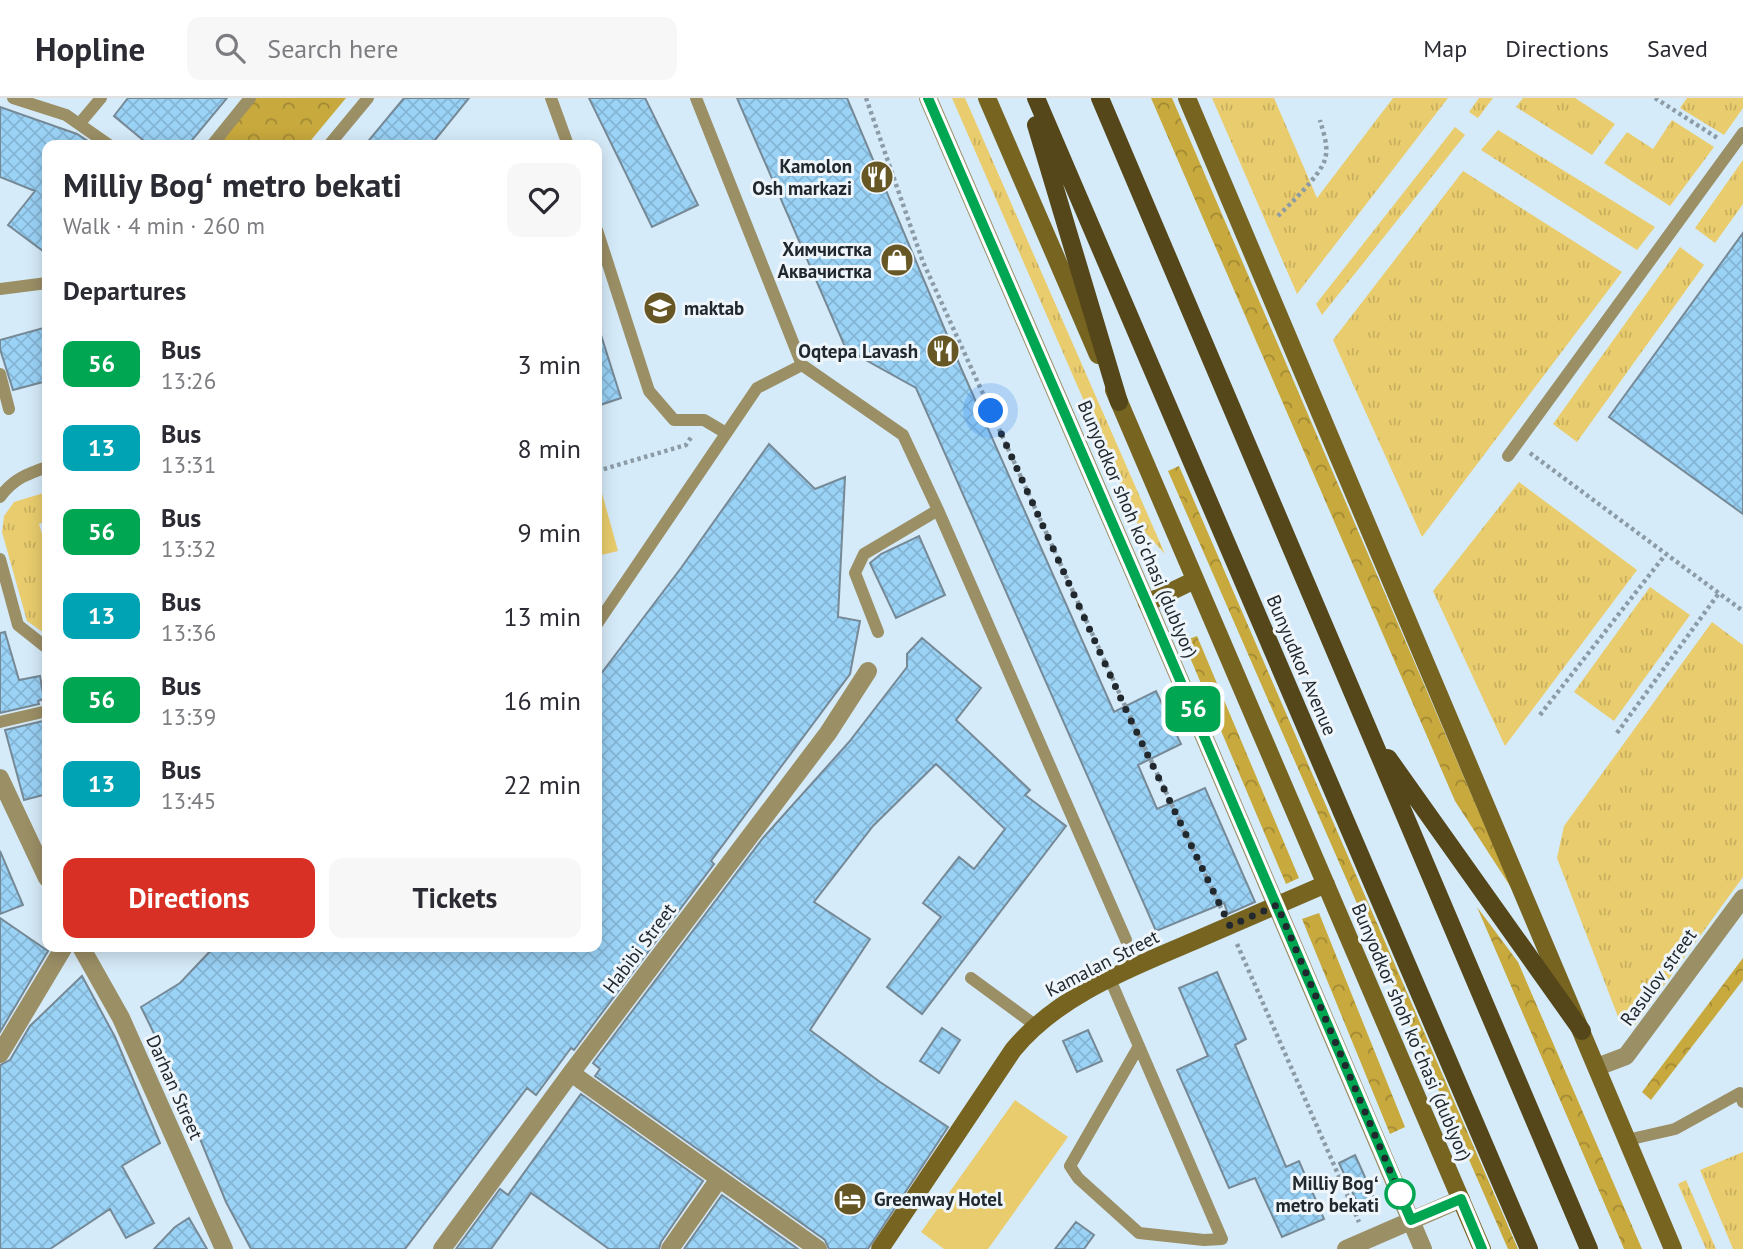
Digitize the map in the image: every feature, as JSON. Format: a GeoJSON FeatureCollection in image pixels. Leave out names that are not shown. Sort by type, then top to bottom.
{"type":"FeatureCollection","features":[{"type":"Feature","properties":{"kind":"main road"},"geometry":{"type":"LineString","coordinates":[[1027,98],[1119,402]]}},
{"type":"Feature","properties":{"kind":"main road","name":"Bunyudkor Avenue"},"geometry":{"type":"LineString","coordinates":[[1036,98],[1530,1249]]}},
{"type":"Feature","properties":{"kind":"main road","name":"Bunyudkor Avenue"},"geometry":{"type":"LineString","coordinates":[[1100,98],[1589,1249]]}},
{"type":"Feature","properties":{"kind":"main road"},"geometry":{"type":"LineString","coordinates":[[1109,98],[1116,135]]}},
{"type":"Feature","properties":{"kind":"main road"},"geometry":{"type":"LineString","coordinates":[[1368,729],[1582,1031]]}},
{"type":"Feature","properties":{"kind":"street","name":"Bunyodkor shoh koʻchasi (dublyor)"},"geometry":{"type":"LineString","coordinates":[[928,98],[1423,1249]]}},
{"type":"Feature","properties":{"kind":"street","name":"Bunyodkor shoh koʻchasi (dublyor)"},"geometry":{"type":"LineString","coordinates":[[987,98],[1482,1249]]}},
{"type":"Feature","properties":{"kind":"street"},"geometry":{"type":"LineString","coordinates":[[1187,98],[1673,1249]]}},
{"type":"Feature","properties":{"kind":"street"},"geometry":{"type":"LineString","coordinates":[[1147,603],[1195,580]]}},
{"type":"Feature","properties":{"kind":"street","name":"Habibi Street"},"geometry":{"type":"LineString","coordinates":[[442,1249],[571,1073],[828,733],[868,671]]}},
{"type":"Feature","properties":{"kind":"street"},"geometry":{"type":"LineString","coordinates":[[0,778],[42,867]]}},
{"type":"Feature","properties":{"kind":"street","name":"Kamalan Street"},"geometry":{"type":"LineString","coordinates":[[880,1249],[1013,1050],[1035,1025],[1068,1001],[1110,979],[1326,884]]}},
{"type":"Feature","properties":{"kind":"street","name":"Rasulov street"},"geometry":{"type":"LineString","coordinates":[[1597,1067],[1626,1056],[1743,898]]}},
{"type":"Feature","properties":{"kind":"street"},"geometry":{"type":"LineString","coordinates":[[0,1054],[61,952]]}},
{"type":"Feature","properties":{"kind":"street","name":"Darhan Street"},"geometry":{"type":"LineString","coordinates":[[84,952],[121,1018],[224,1249]]}},
{"type":"Feature","properties":{"kind":"street"},"geometry":{"type":"LineString","coordinates":[[571,1073],[818,1249]]}},
{"type":"Feature","properties":{"kind":"street"},"geometry":{"type":"LineString","coordinates":[[670,1249],[719,1179]]}},
{"type":"Feature","properties":{"kind":"street"},"geometry":{"type":"LineString","coordinates":[[1346,1249],[1461,1199]]}},
{"type":"Feature","properties":{"kind":"lane"},"geometry":{"type":"LineString","coordinates":[[13,98],[66,115],[102,140]]}},
{"type":"Feature","properties":{"kind":"lane"},"geometry":{"type":"LineString","coordinates":[[80,123],[101,98]]}},
{"type":"Feature","properties":{"kind":"lane"},"geometry":{"type":"LineString","coordinates":[[216,140],[250,98]]}},
{"type":"Feature","properties":{"kind":"lane"},"geometry":{"type":"LineString","coordinates":[[333,140],[368,98]]}},
{"type":"Feature","properties":{"kind":"lane"},"geometry":{"type":"LineString","coordinates":[[551,98],[565,140]]}},
{"type":"Feature","properties":{"kind":"lane"},"geometry":{"type":"LineString","coordinates":[[696,98],[802,365],[903,435],[1126,940]]}},
{"type":"Feature","properties":{"kind":"lane"},"geometry":{"type":"LineString","coordinates":[[1508,456],[1743,132]]}},
{"type":"Feature","properties":{"kind":"lane"},"geometry":{"type":"LineString","coordinates":[[602,245],[649,391],[674,420],[704,420],[726,433]]}},
{"type":"Feature","properties":{"kind":"lane"},"geometry":{"type":"LineString","coordinates":[[0,289],[42,284]]}},
{"type":"Feature","properties":{"kind":"lane"},"geometry":{"type":"LineString","coordinates":[[602,617],[757,388],[802,365]]}},
{"type":"Feature","properties":{"kind":"lane"},"geometry":{"type":"LineString","coordinates":[[0,374],[9,409]]}},
{"type":"Feature","properties":{"kind":"lane"},"geometry":{"type":"LineString","coordinates":[[0,497],[8,486],[22,475],[42,469]]}},
{"type":"Feature","properties":{"kind":"lane"},"geometry":{"type":"LineString","coordinates":[[878,632],[855,573],[864,554],[938,510]]}},
{"type":"Feature","properties":{"kind":"lane"},"geometry":{"type":"LineString","coordinates":[[0,559],[18,625],[42,644]]}},
{"type":"Feature","properties":{"kind":"lane"},"geometry":{"type":"LineString","coordinates":[[0,722],[42,712]]}},
{"type":"Feature","properties":{"kind":"lane"},"geometry":{"type":"LineString","coordinates":[[971,978],[1035,1025]]}},
{"type":"Feature","properties":{"kind":"lane"},"geometry":{"type":"LineString","coordinates":[[1110,979],[1207,1203],[1222,1239],[1204,1240],[1139,1233],[1078,1178],[1070,1166],[1139,1046]]}},
{"type":"Feature","properties":{"kind":"lane"},"geometry":{"type":"LineString","coordinates":[[1627,1140],[1675,1129],[1740,1093],[1743,1102]]}},
{"type":"Feature","properties":{"kind":"path"},"geometry":{"type":"LineString","coordinates":[[866,98],[923,262],[1126,710],[1230,926],[1367,1240]]}},
{"type":"Feature","properties":{"kind":"path"},"geometry":{"type":"LineString","coordinates":[[1655,98],[1731,148]]}},
{"type":"Feature","properties":{"kind":"path"},"geometry":{"type":"LineString","coordinates":[[1278,216],[1298,198],[1325,160],[1326,142],[1320,120]]}},
{"type":"Feature","properties":{"kind":"path"},"geometry":{"type":"LineString","coordinates":[[602,470],[686,445],[704,420]]}},
{"type":"Feature","properties":{"kind":"path"},"geometry":{"type":"LineString","coordinates":[[1517,443],[1743,611]]}},
{"type":"Feature","properties":{"kind":"path"},"geometry":{"type":"LineString","coordinates":[[1541,715],[1665,555]]}},
{"type":"Feature","properties":{"kind":"path"},"geometry":{"type":"LineString","coordinates":[[1617,733],[1719,593]]}},
{"type":"Feature","properties":{"kind":"green space"},"geometry":{"type":"Polygon","coordinates":[[[250,98],[346,98],[311,140],[215,140],[250,98]]]}},
{"type":"Feature","properties":{"kind":"green space"},"geometry":{"type":"Polygon","coordinates":[[[952,98],[965,98],[1165,554],[1138,525],[952,98]]]}},
{"type":"Feature","properties":{"kind":"green space"},"geometry":{"type":"Polygon","coordinates":[[[1151,98],[1172,98],[1512,889],[1455,801],[1151,98]]]}},
{"type":"Feature","properties":{"kind":"green space"},"geometry":{"type":"Polygon","coordinates":[[[1212,98],[1274,98],[1317,198],[1393,98],[1448,98],[1297,294],[1212,98]]]}},
{"type":"Feature","properties":{"kind":"green space"},"geometry":{"type":"Polygon","coordinates":[[[1479,98],[1493,98],[1478,118],[1469,112],[1479,98]]]}},
{"type":"Feature","properties":{"kind":"green space"},"geometry":{"type":"Polygon","coordinates":[[[1523,98],[1575,98],[1615,124],[1592,155],[1516,107],[1523,98]]]}},
{"type":"Feature","properties":{"kind":"green space"},"geometry":{"type":"Polygon","coordinates":[[[1687,98],[1743,98],[1743,108],[1724,135],[1680,108],[1687,98]]]}},
{"type":"Feature","properties":{"kind":"green space"},"geometry":{"type":"Polygon","coordinates":[[[1672,120],[1714,147],[1670,206],[1604,163],[1627,132],[1653,149],[1672,120]]]}},
{"type":"Feature","properties":{"kind":"green space"},"geometry":{"type":"Polygon","coordinates":[[[1455,127],[1465,135],[1322,315],[1316,304],[1455,127]]]}},
{"type":"Feature","properties":{"kind":"green space"},"geometry":{"type":"Polygon","coordinates":[[[1498,130],[1655,227],[1637,250],[1481,150],[1498,130]]]}},
{"type":"Feature","properties":{"kind":"green space"},"geometry":{"type":"Polygon","coordinates":[[[1743,160],[1743,204],[1715,243],[1695,228],[1743,160]]]}},
{"type":"Feature","properties":{"kind":"green space"},"geometry":{"type":"Polygon","coordinates":[[[1463,171],[1622,272],[1422,537],[1333,340],[1463,171]]]}},
{"type":"Feature","properties":{"kind":"green space"},"geometry":{"type":"Polygon","coordinates":[[[1680,247],[1704,265],[1577,442],[1553,424],[1680,247]]]}},
{"type":"Feature","properties":{"kind":"green space"},"geometry":{"type":"Polygon","coordinates":[[[1179,466],[1518,1249],[1508,1249],[1168,471],[1179,466]]]}},
{"type":"Feature","properties":{"kind":"green space"},"geometry":{"type":"Polygon","coordinates":[[[1519,482],[1637,570],[1505,746],[1433,591],[1519,482]]]}},
{"type":"Feature","properties":{"kind":"green space"},"geometry":{"type":"Polygon","coordinates":[[[602,493],[618,551],[602,555],[602,493]]]}},
{"type":"Feature","properties":{"kind":"green space"},"geometry":{"type":"Polygon","coordinates":[[[42,494],[42,523],[39,524],[42,534],[42,632],[27,621],[2,532],[4,516],[14,502],[42,494]]]}},
{"type":"Feature","properties":{"kind":"green space"},"geometry":{"type":"Polygon","coordinates":[[[1650,587],[1690,615],[1614,721],[1574,692],[1650,587]]]}},
{"type":"Feature","properties":{"kind":"green space"},"geometry":{"type":"Polygon","coordinates":[[[1712,622],[1743,645],[1743,877],[1633,1028],[1620,1022],[1557,858],[1564,826],[1712,622]]]}},
{"type":"Feature","properties":{"kind":"green space"},"geometry":{"type":"Polygon","coordinates":[[[1197,636],[1299,878],[1286,884],[1183,641],[1197,636]]]}},
{"type":"Feature","properties":{"kind":"green space"},"geometry":{"type":"Polygon","coordinates":[[[1477,907],[1518,962],[1642,1249],[1624,1249],[1477,907]]]}},
{"type":"Feature","properties":{"kind":"green space"},"geometry":{"type":"Polygon","coordinates":[[[1319,913],[1405,1127],[1390,1134],[1302,919],[1319,913]]]}},
{"type":"Feature","properties":{"kind":"green space"},"geometry":{"type":"Polygon","coordinates":[[[1743,958],[1743,980],[1651,1100],[1642,1092],[1743,958]]]}},
{"type":"Feature","properties":{"kind":"green space"},"geometry":{"type":"Polygon","coordinates":[[[1015,1100],[1068,1137],[988,1249],[944,1249],[921,1232],[1015,1100]]]}},
{"type":"Feature","properties":{"kind":"green space"},"geometry":{"type":"Polygon","coordinates":[[[1743,1152],[1743,1249],[1733,1249],[1700,1170],[1743,1152]]]}},
{"type":"Feature","properties":{"kind":"green space"},"geometry":{"type":"Polygon","coordinates":[[[1686,1180],[1716,1249],[1706,1249],[1678,1184],[1686,1180]]]}},
{"type":"Feature","properties":{"kind":"building"},"geometry":{"type":"Polygon","coordinates":[[[128,98],[227,98],[192,140],[143,140],[114,116],[128,98]]]}},
{"type":"Feature","properties":{"kind":"building"},"geometry":{"type":"Polygon","coordinates":[[[404,98],[469,98],[435,140],[369,140],[404,98]]]}},
{"type":"Feature","properties":{"kind":"building"},"geometry":{"type":"Polygon","coordinates":[[[589,98],[645,98],[698,205],[652,227],[589,98]]]}},
{"type":"Feature","properties":{"kind":"building"},"geometry":{"type":"Polygon","coordinates":[[[737,98],[847,98],[961,368],[1114,712],[1156,691],[1181,744],[1138,765],[1157,809],[1205,788],[1255,902],[1228,914],[1224,903],[1156,931],[916,388],[846,349],[737,98]]]}},
{"type":"Feature","properties":{"kind":"building"},"geometry":{"type":"Polygon","coordinates":[[[0,107],[77,134],[86,140],[42,140],[42,250],[8,225],[35,191],[0,177],[0,107]]]}},
{"type":"Feature","properties":{"kind":"building"},"geometry":{"type":"Polygon","coordinates":[[[1743,233],[1743,514],[1609,417],[1743,233]]]}},
{"type":"Feature","properties":{"kind":"building"},"geometry":{"type":"Polygon","coordinates":[[[42,328],[42,382],[13,390],[0,349],[0,340],[42,328]]]}},
{"type":"Feature","properties":{"kind":"building"},"geometry":{"type":"Polygon","coordinates":[[[602,338],[621,398],[602,404],[602,338]]]}},
{"type":"Feature","properties":{"kind":"building"},"geometry":{"type":"Polygon","coordinates":[[[769,444],[815,489],[845,477],[838,617],[860,621],[850,674],[711,861],[714,864],[574,1050],[571,1048],[536,1095],[527,1088],[405,1249],[251,1249],[226,1202],[171,1068],[141,1007],[180,983],[209,952],[602,952],[602,672],[681,568],[769,444]]]}},
{"type":"Feature","properties":{"kind":"building"},"geometry":{"type":"Polygon","coordinates":[[[919,536],[945,595],[896,618],[870,563],[881,554],[919,536]]]}},
{"type":"Feature","properties":{"kind":"building"},"geometry":{"type":"Polygon","coordinates":[[[5,632],[19,680],[40,676],[42,700],[38,701],[39,704],[0,713],[0,633],[5,632]]]}},
{"type":"Feature","properties":{"kind":"building"},"geometry":{"type":"Polygon","coordinates":[[[922,638],[981,688],[956,720],[1030,790],[1025,795],[1066,826],[922,1014],[887,987],[941,917],[923,903],[959,857],[974,869],[1005,829],[936,764],[873,826],[814,902],[870,939],[810,1030],[880,1082],[948,1127],[868,1249],[829,1249],[825,1240],[595,1076],[600,1069],[593,1063],[763,838],[849,742],[907,667],[907,654],[922,638]]]}},
{"type":"Feature","properties":{"kind":"building"},"geometry":{"type":"Polygon","coordinates":[[[42,721],[42,795],[24,800],[5,730],[42,721]]]}},
{"type":"Feature","properties":{"kind":"building"},"geometry":{"type":"Polygon","coordinates":[[[0,851],[23,905],[0,914],[0,851]]]}},
{"type":"Feature","properties":{"kind":"building"},"geometry":{"type":"Polygon","coordinates":[[[0,918],[42,947],[42,952],[47,952],[0,1032],[0,918]]]}},
{"type":"Feature","properties":{"kind":"building"},"geometry":{"type":"Polygon","coordinates":[[[1217,972],[1246,1039],[1235,1045],[1286,1167],[1299,1161],[1324,1219],[1282,1237],[1255,1178],[1229,1188],[1177,1070],[1208,1056],[1179,988],[1217,972]]]}},
{"type":"Feature","properties":{"kind":"building"},"geometry":{"type":"Polygon","coordinates":[[[82,976],[115,1037],[160,1143],[122,1166],[154,1223],[126,1238],[110,1209],[50,1249],[0,1249],[0,1065],[10,1060],[30,1026],[82,976]]]}},
{"type":"Feature","properties":{"kind":"building"},"geometry":{"type":"Polygon","coordinates":[[[942,1028],[960,1040],[939,1073],[920,1061],[942,1028]]]}},
{"type":"Feature","properties":{"kind":"building"},"geometry":{"type":"Polygon","coordinates":[[[1088,1030],[1102,1061],[1077,1072],[1063,1041],[1088,1030]]]}},
{"type":"Feature","properties":{"kind":"building"},"geometry":{"type":"Polygon","coordinates":[[[581,1094],[703,1181],[661,1242],[659,1249],[609,1249],[531,1193],[491,1249],[456,1249],[500,1189],[508,1195],[581,1094]]]}},
{"type":"Feature","properties":{"kind":"building"},"geometry":{"type":"Polygon","coordinates":[[[1355,1155],[1378,1206],[1362,1213],[1339,1163],[1355,1155]]]}},
{"type":"Feature","properties":{"kind":"building"},"geometry":{"type":"Polygon","coordinates":[[[722,1195],[798,1249],[684,1249],[722,1195]]]}},
{"type":"Feature","properties":{"kind":"building"},"geometry":{"type":"Polygon","coordinates":[[[189,1218],[207,1249],[154,1249],[175,1227],[189,1218]]]}},
{"type":"Feature","properties":{"kind":"building"},"geometry":{"type":"Polygon","coordinates":[[[1076,1222],[1094,1235],[1084,1249],[1055,1249],[1076,1222]]]}},
{"type":"Feature","properties":{"kind":"bus line","name":"56"},"geometry":{"type":"LineString","coordinates":[[928,98],[1411,1220],[1461,1199],[1482,1249]]}},
{"type":"Feature","properties":{"kind":"place","name":"Kamolon Osh markazi"},"geometry":{"type":"Point","coordinates":[877,177]}},
{"type":"Feature","properties":{"kind":"place","name":"Химчистка Аквачистка"},"geometry":{"type":"Point","coordinates":[897,260]}},
{"type":"Feature","properties":{"kind":"place","name":"maktab"},"geometry":{"type":"Point","coordinates":[660,308]}},
{"type":"Feature","properties":{"kind":"place","name":"Oqtepa Lavash"},"geometry":{"type":"Point","coordinates":[943,351]}},
{"type":"Feature","properties":{"kind":"place","name":"Milliy Bogʻ metro bekati"},"geometry":{"type":"Point","coordinates":[1400,1194]}},
{"type":"Feature","properties":{"kind":"place","name":"Greenway Hotel"},"geometry":{"type":"Point","coordinates":[850,1199]}},
{"type":"Feature","properties":{"kind":"route"},"geometry":{"type":"LineString","coordinates":[[991,411],[1126,710],[1230,926],[1277,905],[1400,1194]]}}]}
